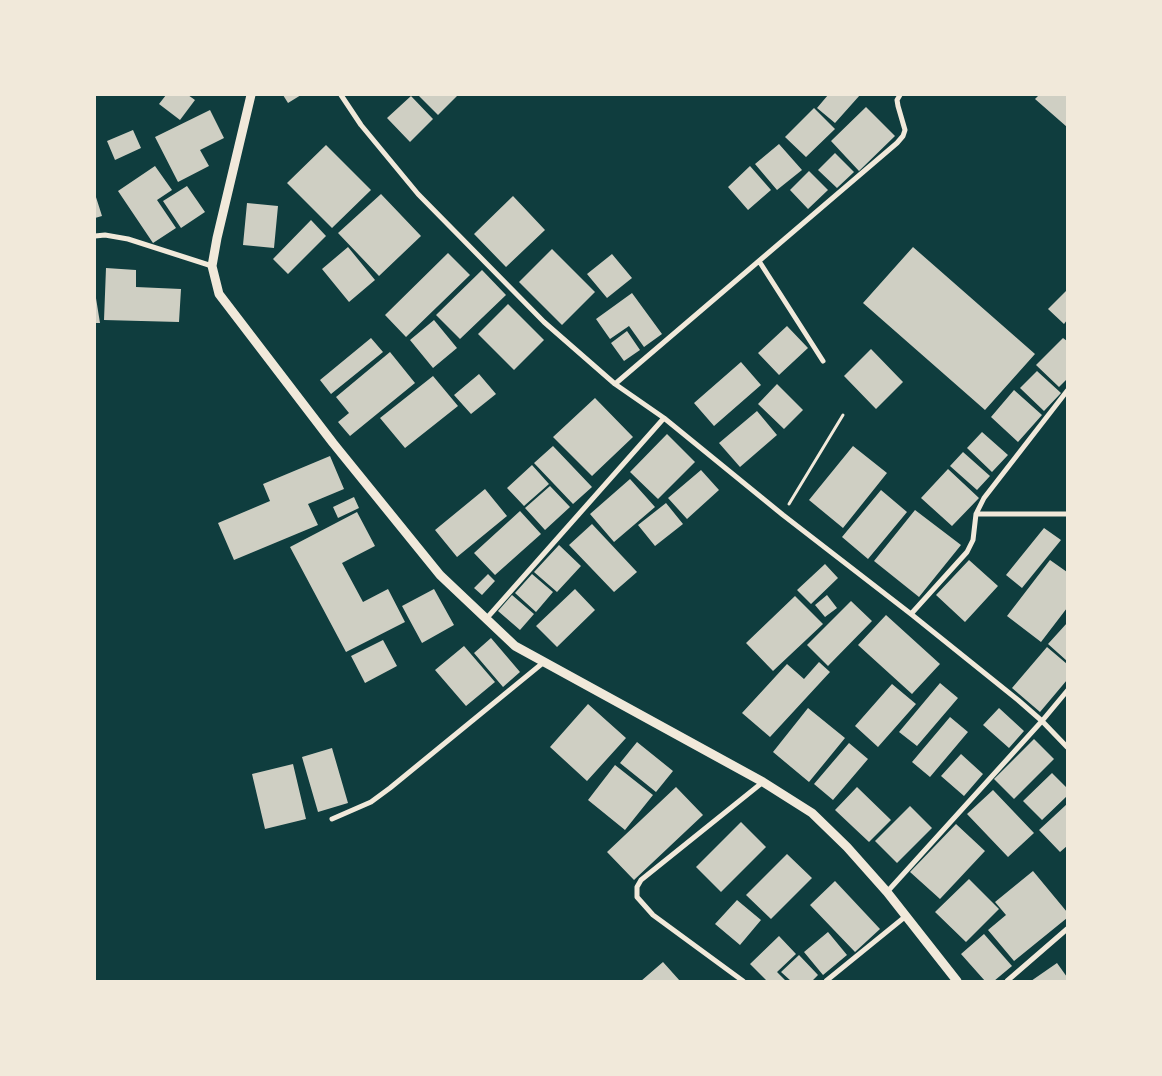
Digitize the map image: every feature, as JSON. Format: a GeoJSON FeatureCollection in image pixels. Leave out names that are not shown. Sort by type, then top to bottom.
{"type":"FeatureCollection","features":[{"type":"Feature","properties":{"kind":"street"},"geometry":{"type":"LineString","coordinates":[[252,95],[216,238],[212,266],[219,294],[333,443],[440,575],[516,646],[763,782],[812,813],[848,847],[887,892],[957,981]]}},
{"type":"Feature","properties":{"kind":"street"},"geometry":{"type":"LineString","coordinates":[[342,95],[361,125],[430,206],[544,322],[615,384],[664,418],[783,515],[911,614],[1042,721],[1067,747]]}},
{"type":"Feature","properties":{"kind":"street"},"geometry":{"type":"LineString","coordinates":[[615,384],[897,143],[905,130],[897,100],[900,95]]}},
{"type":"Feature","properties":{"kind":"street"},"geometry":{"type":"LineString","coordinates":[[95,236],[105,235],[128,239],[212,266]]}},
{"type":"Feature","properties":{"kind":"street"},"geometry":{"type":"LineString","coordinates":[[758,261],[823,361]]}},
{"type":"Feature","properties":{"kind":"street"},"geometry":{"type":"LineString","coordinates":[[911,614],[967,552],[973,540],[976,514],[984,498],[1067,391]]}},
{"type":"Feature","properties":{"kind":"street"},"geometry":{"type":"LineString","coordinates":[[486,619],[664,418]]}},
{"type":"Feature","properties":{"kind":"street"},"geometry":{"type":"LineString","coordinates":[[976,514],[1067,514]]}},
{"type":"Feature","properties":{"kind":"street"},"geometry":{"type":"LineString","coordinates":[[332,819],[371,802],[390,788],[544,661]]}},
{"type":"Feature","properties":{"kind":"street"},"geometry":{"type":"LineString","coordinates":[[887,892],[1067,691]]}},
{"type":"Feature","properties":{"kind":"street"},"geometry":{"type":"LineString","coordinates":[[743,981],[653,915],[637,897],[637,887],[641,880],[763,782]]}},
{"type":"Feature","properties":{"kind":"street"},"geometry":{"type":"LineString","coordinates":[[826,981],[906,916]]}},
{"type":"Feature","properties":{"kind":"street"},"geometry":{"type":"LineString","coordinates":[[1007,981],[1067,929]]}},
{"type":"Feature","properties":{"kind":"path"},"geometry":{"type":"LineString","coordinates":[[783,515],[843,415]]}},
{"type":"Feature","properties":{"kind":"building"},"geometry":{"type":"Polygon","coordinates":[[[166,95],[188,95],[195,100],[180,120],[159,104],[166,95]]]}},
{"type":"Feature","properties":{"kind":"building"},"geometry":{"type":"Polygon","coordinates":[[[283,95],[301,95],[288,103],[283,95]]]}},
{"type":"Feature","properties":{"kind":"building"},"geometry":{"type":"Polygon","coordinates":[[[418,95],[458,95],[438,115],[418,95]]]}},
{"type":"Feature","properties":{"kind":"building"},"geometry":{"type":"Polygon","coordinates":[[[828,95],[860,95],[835,123],[817,108],[828,95]]]}},
{"type":"Feature","properties":{"kind":"building"},"geometry":{"type":"Polygon","coordinates":[[[1039,95],[1067,95],[1067,127],[1035,99],[1039,95]]]}},
{"type":"Feature","properties":{"kind":"building"},"geometry":{"type":"Polygon","coordinates":[[[411,96],[433,119],[410,142],[387,118],[411,96]]]}},
{"type":"Feature","properties":{"kind":"building"},"geometry":{"type":"Polygon","coordinates":[[[866,107],[895,136],[859,171],[831,141],[866,107]]]}},
{"type":"Feature","properties":{"kind":"building"},"geometry":{"type":"Polygon","coordinates":[[[814,108],[835,129],[806,157],[785,137],[814,108]]]}},
{"type":"Feature","properties":{"kind":"building"},"geometry":{"type":"Polygon","coordinates":[[[210,110],[224,138],[200,150],[209,166],[178,182],[155,137],[210,110]]]}},
{"type":"Feature","properties":{"kind":"building"},"geometry":{"type":"Polygon","coordinates":[[[133,130],[141,148],[115,160],[107,141],[133,130]]]}},
{"type":"Feature","properties":{"kind":"building"},"geometry":{"type":"Polygon","coordinates":[[[779,144],[802,170],[777,190],[755,164],[779,144]]]}},
{"type":"Feature","properties":{"kind":"building"},"geometry":{"type":"Polygon","coordinates":[[[326,145],[371,190],[332,228],[287,183],[326,145]]]}},
{"type":"Feature","properties":{"kind":"building"},"geometry":{"type":"Polygon","coordinates":[[[835,153],[854,172],[837,188],[818,170],[835,153]]]}},
{"type":"Feature","properties":{"kind":"building"},"geometry":{"type":"Polygon","coordinates":[[[155,166],[172,190],[157,200],[176,228],[153,243],[118,191],[155,166]]]}},
{"type":"Feature","properties":{"kind":"building"},"geometry":{"type":"Polygon","coordinates":[[[750,166],[771,190],[748,210],[728,187],[750,166]]]}},
{"type":"Feature","properties":{"kind":"building"},"geometry":{"type":"Polygon","coordinates":[[[809,171],[828,190],[808,209],[790,190],[809,171]]]}},
{"type":"Feature","properties":{"kind":"building"},"geometry":{"type":"Polygon","coordinates":[[[187,186],[205,212],[181,228],[163,201],[187,186]]]}},
{"type":"Feature","properties":{"kind":"building"},"geometry":{"type":"Polygon","coordinates":[[[95,194],[102,216],[95,218],[95,194]]]}},
{"type":"Feature","properties":{"kind":"building"},"geometry":{"type":"Polygon","coordinates":[[[381,194],[421,236],[379,276],[338,233],[381,194]]]}},
{"type":"Feature","properties":{"kind":"building"},"geometry":{"type":"Polygon","coordinates":[[[513,196],[545,230],[506,267],[474,234],[513,196]]]}},
{"type":"Feature","properties":{"kind":"building"},"geometry":{"type":"Polygon","coordinates":[[[247,203],[278,206],[274,248],[243,245],[247,203]]]}},
{"type":"Feature","properties":{"kind":"building"},"geometry":{"type":"Polygon","coordinates":[[[311,220],[326,236],[288,274],[273,259],[311,220]]]}},
{"type":"Feature","properties":{"kind":"building"},"geometry":{"type":"Polygon","coordinates":[[[348,247],[375,280],[349,302],[322,269],[348,247]]]}},
{"type":"Feature","properties":{"kind":"building"},"geometry":{"type":"Polygon","coordinates":[[[913,247],[1035,354],[985,410],[863,303],[913,247]]]}},
{"type":"Feature","properties":{"kind":"building"},"geometry":{"type":"Polygon","coordinates":[[[552,249],[595,292],[562,325],[519,282],[552,249]]]}},
{"type":"Feature","properties":{"kind":"building"},"geometry":{"type":"Polygon","coordinates":[[[448,253],[470,275],[406,337],[385,315],[448,253]]]}},
{"type":"Feature","properties":{"kind":"building"},"geometry":{"type":"Polygon","coordinates":[[[612,254],[632,278],[607,298],[587,274],[612,254]]]}},
{"type":"Feature","properties":{"kind":"building"},"geometry":{"type":"Polygon","coordinates":[[[106,268],[136,270],[136,287],[181,289],[179,322],[104,320],[106,268]]]}},
{"type":"Feature","properties":{"kind":"building"},"geometry":{"type":"Polygon","coordinates":[[[482,270],[506,295],[460,339],[436,315],[482,270]]]}},
{"type":"Feature","properties":{"kind":"building"},"geometry":{"type":"Polygon","coordinates":[[[1067,290],[1067,320],[1064,324],[1048,309],[1067,290]]]}},
{"type":"Feature","properties":{"kind":"building"},"geometry":{"type":"Polygon","coordinates":[[[95,292],[100,323],[95,323],[95,292]]]}},
{"type":"Feature","properties":{"kind":"building"},"geometry":{"type":"Polygon","coordinates":[[[632,293],[662,334],[644,347],[629,326],[610,339],[596,319],[632,293]]]}},
{"type":"Feature","properties":{"kind":"building"},"geometry":{"type":"Polygon","coordinates":[[[508,304],[544,340],[514,370],[478,334],[508,304]]]}},
{"type":"Feature","properties":{"kind":"building"},"geometry":{"type":"Polygon","coordinates":[[[434,320],[457,348],[433,368],[410,340],[434,320]]]}},
{"type":"Feature","properties":{"kind":"building"},"geometry":{"type":"Polygon","coordinates":[[[787,326],[808,348],[779,375],[758,353],[787,326]]]}},
{"type":"Feature","properties":{"kind":"building"},"geometry":{"type":"Polygon","coordinates":[[[627,331],[640,350],[624,361],[611,343],[627,331]]]}},
{"type":"Feature","properties":{"kind":"building"},"geometry":{"type":"Polygon","coordinates":[[[371,338],[383,352],[331,394],[320,380],[371,338]]]}},
{"type":"Feature","properties":{"kind":"building"},"geometry":{"type":"Polygon","coordinates":[[[1063,338],[1067,341],[1067,379],[1059,387],[1036,365],[1063,338]]]}},
{"type":"Feature","properties":{"kind":"building"},"geometry":{"type":"Polygon","coordinates":[[[871,349],[903,382],[876,409],[844,376],[871,349]]]}},
{"type":"Feature","properties":{"kind":"building"},"geometry":{"type":"Polygon","coordinates":[[[390,352],[415,383],[350,436],[338,422],[349,413],[336,397],[390,352]]]}},
{"type":"Feature","properties":{"kind":"building"},"geometry":{"type":"Polygon","coordinates":[[[741,362],[761,385],[714,426],[694,403],[741,362]]]}},
{"type":"Feature","properties":{"kind":"building"},"geometry":{"type":"Polygon","coordinates":[[[1037,371],[1061,393],[1044,411],[1020,388],[1037,371]]]}},
{"type":"Feature","properties":{"kind":"building"},"geometry":{"type":"Polygon","coordinates":[[[479,374],[496,394],[471,414],[454,395],[479,374]]]}},
{"type":"Feature","properties":{"kind":"building"},"geometry":{"type":"Polygon","coordinates":[[[433,376],[458,406],[405,448],[380,418],[433,376]]]}},
{"type":"Feature","properties":{"kind":"building"},"geometry":{"type":"Polygon","coordinates":[[[777,384],[803,410],[784,429],[758,404],[777,384]]]}},
{"type":"Feature","properties":{"kind":"building"},"geometry":{"type":"Polygon","coordinates":[[[1014,390],[1042,415],[1018,442],[991,417],[1014,390]]]}},
{"type":"Feature","properties":{"kind":"building"},"geometry":{"type":"Polygon","coordinates":[[[595,398],[633,437],[592,476],[553,437],[595,398]]]}},
{"type":"Feature","properties":{"kind":"building"},"geometry":{"type":"Polygon","coordinates":[[[757,411],[777,435],[740,467],[719,443],[757,411]]]}},
{"type":"Feature","properties":{"kind":"building"},"geometry":{"type":"Polygon","coordinates":[[[982,432],[1008,455],[992,472],[967,448],[982,432]]]}},
{"type":"Feature","properties":{"kind":"building"},"geometry":{"type":"Polygon","coordinates":[[[667,434],[695,462],[658,499],[630,472],[667,434]]]}},
{"type":"Feature","properties":{"kind":"building"},"geometry":{"type":"Polygon","coordinates":[[[553,446],[592,487],[573,504],[534,463],[553,446]]]}},
{"type":"Feature","properties":{"kind":"building"},"geometry":{"type":"Polygon","coordinates":[[[853,446],[887,473],[843,528],[809,500],[853,446]]]}},
{"type":"Feature","properties":{"kind":"building"},"geometry":{"type":"Polygon","coordinates":[[[963,452],[990,476],[977,490],[950,466],[963,452]]]}},
{"type":"Feature","properties":{"kind":"building"},"geometry":{"type":"Polygon","coordinates":[[[330,456],[344,489],[308,504],[318,525],[234,560],[218,523],[270,501],[263,484],[330,456]]]}},
{"type":"Feature","properties":{"kind":"building"},"geometry":{"type":"Polygon","coordinates":[[[532,465],[549,484],[524,506],[507,488],[532,465]]]}},
{"type":"Feature","properties":{"kind":"building"},"geometry":{"type":"Polygon","coordinates":[[[948,469],[979,498],[952,526],[921,498],[948,469]]]}},
{"type":"Feature","properties":{"kind":"building"},"geometry":{"type":"Polygon","coordinates":[[[701,470],[719,490],[687,519],[668,498],[701,470]]]}},
{"type":"Feature","properties":{"kind":"building"},"geometry":{"type":"Polygon","coordinates":[[[630,479],[655,507],[614,542],[590,514],[630,479]]]}},
{"type":"Feature","properties":{"kind":"building"},"geometry":{"type":"Polygon","coordinates":[[[550,486],[570,507],[545,530],[525,508],[550,486]]]}},
{"type":"Feature","properties":{"kind":"building"},"geometry":{"type":"Polygon","coordinates":[[[485,489],[507,516],[457,557],[435,530],[485,489]]]}},
{"type":"Feature","properties":{"kind":"building"},"geometry":{"type":"Polygon","coordinates":[[[881,490],[907,512],[868,559],[842,537],[881,490]]]}},
{"type":"Feature","properties":{"kind":"building"},"geometry":{"type":"Polygon","coordinates":[[[354,497],[359,508],[338,518],[333,507],[354,497]]]}},
{"type":"Feature","properties":{"kind":"building"},"geometry":{"type":"Polygon","coordinates":[[[666,503],[683,524],[655,546],[638,525],[666,503]]]}},
{"type":"Feature","properties":{"kind":"building"},"geometry":{"type":"Polygon","coordinates":[[[915,510],[961,545],[919,597],[874,561],[915,510]]]}},
{"type":"Feature","properties":{"kind":"building"},"geometry":{"type":"Polygon","coordinates":[[[520,511],[541,534],[495,575],[474,553],[520,511]]]}},
{"type":"Feature","properties":{"kind":"building"},"geometry":{"type":"Polygon","coordinates":[[[357,512],[375,546],[342,563],[363,602],[388,589],[405,622],[346,652],[290,547],[357,512]]]}},
{"type":"Feature","properties":{"kind":"building"},"geometry":{"type":"Polygon","coordinates":[[[592,524],[637,572],[614,592],[569,545],[592,524]]]}},
{"type":"Feature","properties":{"kind":"building"},"geometry":{"type":"Polygon","coordinates":[[[1044,528],[1061,540],[1022,588],[1006,575],[1044,528]]]}},
{"type":"Feature","properties":{"kind":"building"},"geometry":{"type":"Polygon","coordinates":[[[559,545],[581,566],[557,592],[534,572],[559,545]]]}},
{"type":"Feature","properties":{"kind":"building"},"geometry":{"type":"Polygon","coordinates":[[[969,560],[998,586],[965,622],[936,595],[969,560]]]}},
{"type":"Feature","properties":{"kind":"building"},"geometry":{"type":"Polygon","coordinates":[[[1050,560],[1067,572],[1067,608],[1041,642],[1007,616],[1050,560]]]}},
{"type":"Feature","properties":{"kind":"building"},"geometry":{"type":"Polygon","coordinates":[[[825,564],[838,578],[811,604],[797,590],[825,564]]]}},
{"type":"Feature","properties":{"kind":"building"},"geometry":{"type":"Polygon","coordinates":[[[488,574],[495,581],[482,595],[474,588],[488,574]]]}},
{"type":"Feature","properties":{"kind":"building"},"geometry":{"type":"Polygon","coordinates":[[[532,574],[553,592],[536,612],[515,593],[532,574]]]}},
{"type":"Feature","properties":{"kind":"building"},"geometry":{"type":"Polygon","coordinates":[[[434,589],[454,625],[422,643],[402,606],[434,589]]]}},
{"type":"Feature","properties":{"kind":"building"},"geometry":{"type":"Polygon","coordinates":[[[575,589],[595,610],[557,647],[536,626],[575,589]]]}},
{"type":"Feature","properties":{"kind":"building"},"geometry":{"type":"Polygon","coordinates":[[[512,595],[534,614],[520,630],[498,611],[512,595]]]}},
{"type":"Feature","properties":{"kind":"building"},"geometry":{"type":"Polygon","coordinates":[[[827,595],[837,608],[825,617],[815,605],[827,595]]]}},
{"type":"Feature","properties":{"kind":"building"},"geometry":{"type":"Polygon","coordinates":[[[795,596],[823,624],[773,671],[746,643],[795,596]]]}},
{"type":"Feature","properties":{"kind":"building"},"geometry":{"type":"Polygon","coordinates":[[[851,601],[872,621],[828,666],[807,645],[851,601]]]}},
{"type":"Feature","properties":{"kind":"building"},"geometry":{"type":"Polygon","coordinates":[[[886,615],[940,664],[912,694],[858,645],[886,615]]]}},
{"type":"Feature","properties":{"kind":"building"},"geometry":{"type":"Polygon","coordinates":[[[1067,623],[1067,661],[1048,644],[1067,623]]]}},
{"type":"Feature","properties":{"kind":"building"},"geometry":{"type":"Polygon","coordinates":[[[491,638],[520,672],[503,687],[474,653],[491,638]]]}},
{"type":"Feature","properties":{"kind":"building"},"geometry":{"type":"Polygon","coordinates":[[[383,640],[397,666],[365,683],[351,656],[383,640]]]}},
{"type":"Feature","properties":{"kind":"building"},"geometry":{"type":"Polygon","coordinates":[[[464,646],[495,682],[466,706],[435,670],[464,646]]]}},
{"type":"Feature","properties":{"kind":"building"},"geometry":{"type":"Polygon","coordinates":[[[1047,647],[1067,664],[1067,680],[1040,712],[1012,688],[1047,647]]]}},
{"type":"Feature","properties":{"kind":"building"},"geometry":{"type":"Polygon","coordinates":[[[819,662],[830,672],[770,737],[742,713],[787,664],[804,679],[819,662]]]}},
{"type":"Feature","properties":{"kind":"building"},"geometry":{"type":"Polygon","coordinates":[[[940,683],[958,698],[917,746],[899,732],[940,683]]]}},
{"type":"Feature","properties":{"kind":"building"},"geometry":{"type":"Polygon","coordinates":[[[892,684],[916,704],[878,747],[855,726],[892,684]]]}},
{"type":"Feature","properties":{"kind":"building"},"geometry":{"type":"Polygon","coordinates":[[[588,704],[626,738],[587,781],[550,747],[588,704]]]}},
{"type":"Feature","properties":{"kind":"building"},"geometry":{"type":"Polygon","coordinates":[[[808,708],[845,738],[809,782],[773,752],[808,708]]]}},
{"type":"Feature","properties":{"kind":"building"},"geometry":{"type":"Polygon","coordinates":[[[999,708],[1024,731],[1009,748],[983,725],[999,708]]]}},
{"type":"Feature","properties":{"kind":"building"},"geometry":{"type":"Polygon","coordinates":[[[950,717],[968,732],[930,777],[912,762],[950,717]]]}},
{"type":"Feature","properties":{"kind":"building"},"geometry":{"type":"Polygon","coordinates":[[[1034,739],[1054,759],[1014,799],[994,779],[1034,739]]]}},
{"type":"Feature","properties":{"kind":"building"},"geometry":{"type":"Polygon","coordinates":[[[637,742],[673,771],[656,792],[620,763],[637,742]]]}},
{"type":"Feature","properties":{"kind":"building"},"geometry":{"type":"Polygon","coordinates":[[[849,743],[868,759],[833,800],[814,784],[849,743]]]}},
{"type":"Feature","properties":{"kind":"building"},"geometry":{"type":"Polygon","coordinates":[[[332,748],[348,803],[318,812],[302,757],[332,748]]]}},
{"type":"Feature","properties":{"kind":"building"},"geometry":{"type":"Polygon","coordinates":[[[961,754],[983,774],[964,796],[941,776],[961,754]]]}},
{"type":"Feature","properties":{"kind":"building"},"geometry":{"type":"Polygon","coordinates":[[[293,764],[306,819],[265,829],[252,774],[293,764]]]}},
{"type":"Feature","properties":{"kind":"building"},"geometry":{"type":"Polygon","coordinates":[[[615,765],[653,795],[625,830],[588,800],[615,765]]]}},
{"type":"Feature","properties":{"kind":"building"},"geometry":{"type":"Polygon","coordinates":[[[1052,773],[1067,788],[1067,796],[1042,820],[1023,801],[1052,773]]]}},
{"type":"Feature","properties":{"kind":"building"},"geometry":{"type":"Polygon","coordinates":[[[676,787],[703,815],[634,880],[607,852],[676,787]]]}},
{"type":"Feature","properties":{"kind":"building"},"geometry":{"type":"Polygon","coordinates":[[[857,787],[891,820],[869,842],[835,810],[857,787]]]}},
{"type":"Feature","properties":{"kind":"building"},"geometry":{"type":"Polygon","coordinates":[[[993,790],[1034,833],[1008,857],[967,814],[993,790]]]}},
{"type":"Feature","properties":{"kind":"building"},"geometry":{"type":"Polygon","coordinates":[[[1067,804],[1067,846],[1060,852],[1039,830],[1067,804]]]}},
{"type":"Feature","properties":{"kind":"building"},"geometry":{"type":"Polygon","coordinates":[[[910,806],[932,828],[897,863],[875,841],[910,806]]]}},
{"type":"Feature","properties":{"kind":"building"},"geometry":{"type":"Polygon","coordinates":[[[741,822],[766,847],[721,892],[696,867],[741,822]]]}},
{"type":"Feature","properties":{"kind":"building"},"geometry":{"type":"Polygon","coordinates":[[[956,824],[985,851],[940,899],[910,872],[956,824]]]}},
{"type":"Feature","properties":{"kind":"building"},"geometry":{"type":"Polygon","coordinates":[[[787,854],[812,878],[771,919],[746,895],[787,854]]]}},
{"type":"Feature","properties":{"kind":"building"},"geometry":{"type":"Polygon","coordinates":[[[1033,871],[1067,912],[1067,918],[1014,961],[988,930],[1006,915],[995,902],[1033,871]]]}},
{"type":"Feature","properties":{"kind":"building"},"geometry":{"type":"Polygon","coordinates":[[[969,879],[999,909],[966,942],[935,912],[969,879]]]}},
{"type":"Feature","properties":{"kind":"building"},"geometry":{"type":"Polygon","coordinates":[[[835,881],[880,929],[855,952],[810,905],[835,881]]]}},
{"type":"Feature","properties":{"kind":"building"},"geometry":{"type":"Polygon","coordinates":[[[737,900],[761,920],[740,945],[715,924],[737,900]]]}},
{"type":"Feature","properties":{"kind":"building"},"geometry":{"type":"Polygon","coordinates":[[[828,932],[847,955],[823,975],[804,952],[828,932]]]}},
{"type":"Feature","properties":{"kind":"building"},"geometry":{"type":"Polygon","coordinates":[[[984,934],[1012,966],[994,981],[985,981],[961,954],[984,934]]]}},
{"type":"Feature","properties":{"kind":"building"},"geometry":{"type":"Polygon","coordinates":[[[779,936],[796,954],[777,972],[786,981],[767,981],[750,964],[779,936]]]}},
{"type":"Feature","properties":{"kind":"building"},"geometry":{"type":"Polygon","coordinates":[[[799,955],[818,975],[812,981],[791,981],[781,972],[799,955]]]}},
{"type":"Feature","properties":{"kind":"building"},"geometry":{"type":"Polygon","coordinates":[[[663,962],[680,981],[641,981],[663,962]]]}},
{"type":"Feature","properties":{"kind":"building"},"geometry":{"type":"Polygon","coordinates":[[[1057,963],[1067,977],[1067,981],[1031,981],[1057,963]]]}}]}
